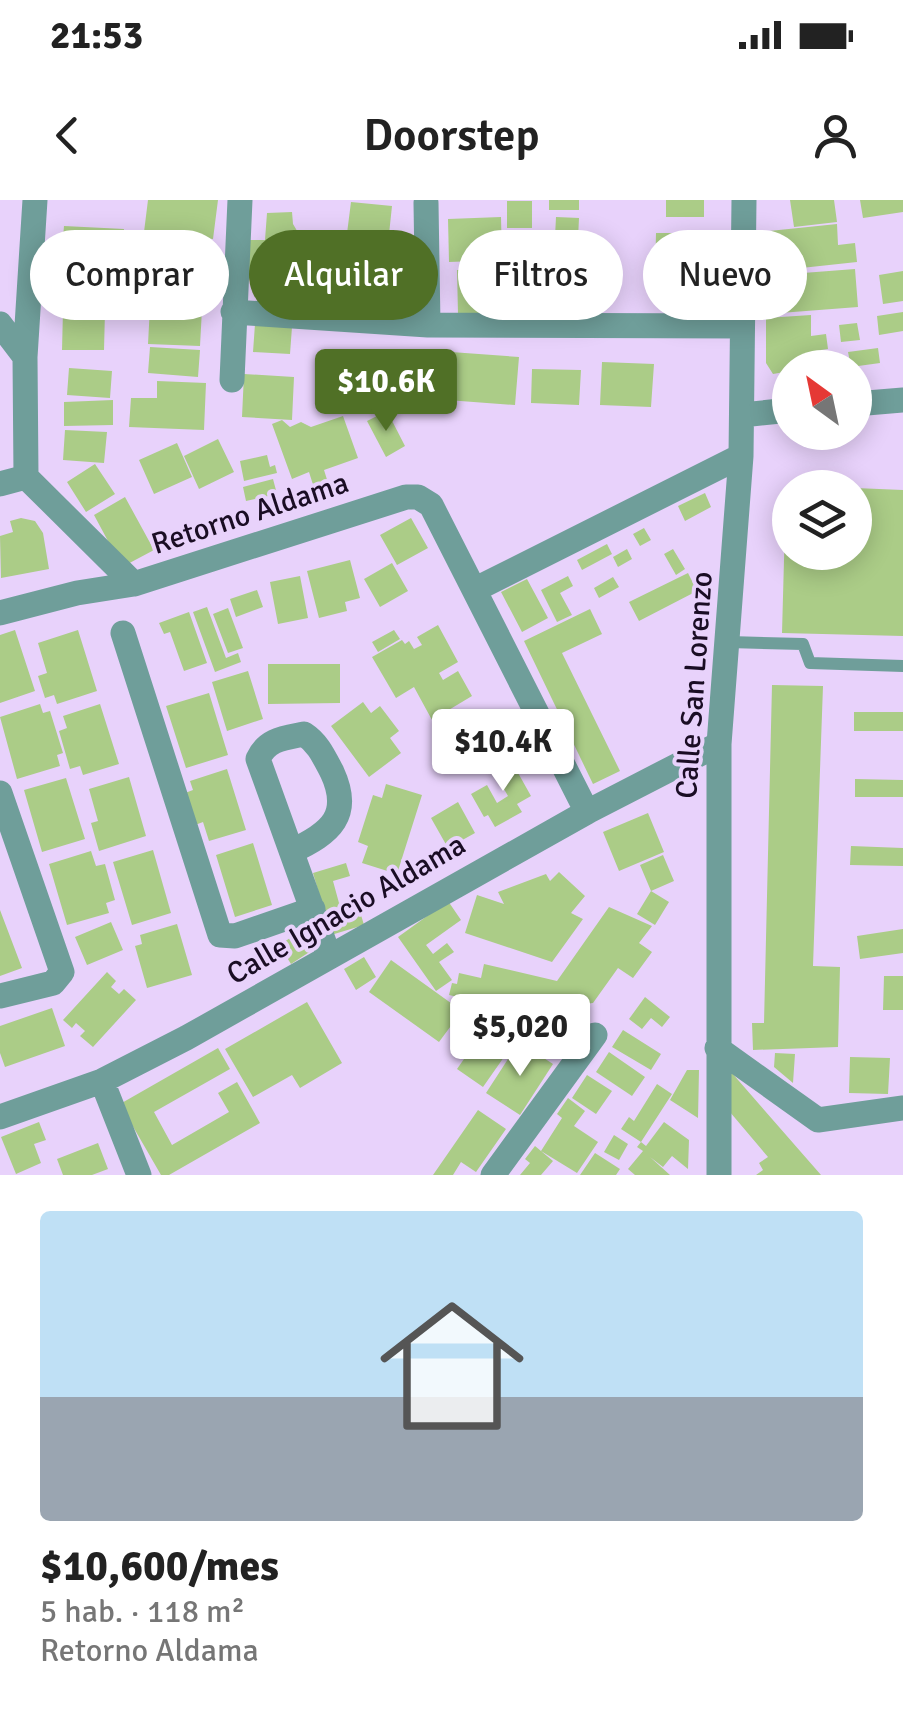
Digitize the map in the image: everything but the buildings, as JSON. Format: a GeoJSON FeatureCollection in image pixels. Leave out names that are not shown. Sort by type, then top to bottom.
{"type":"FeatureCollection","features":[{"type":"Feature","properties":{"kind":"street"},"geometry":{"type":"LineString","coordinates":[[0,484],[26,477],[25,356],[35,200]]}},
{"type":"Feature","properties":{"kind":"street"},"geometry":{"type":"LineString","coordinates":[[232,380],[240,200]]}},
{"type":"Feature","properties":{"kind":"street","name":"Calle San Lorenzo"},"geometry":{"type":"LineString","coordinates":[[720,1175],[719,744],[741,456],[744,200]]}},
{"type":"Feature","properties":{"kind":"street"},"geometry":{"type":"LineString","coordinates":[[426,203],[428,326]]}},
{"type":"Feature","properties":{"kind":"street"},"geometry":{"type":"LineString","coordinates":[[233,312],[428,326],[742,326]]}},
{"type":"Feature","properties":{"kind":"street"},"geometry":{"type":"LineString","coordinates":[[0,324],[25,356]]}},
{"type":"Feature","properties":{"kind":"street"},"geometry":{"type":"LineString","coordinates":[[872,403],[903,400]]}},
{"type":"Feature","properties":{"kind":"street"},"geometry":{"type":"LineString","coordinates":[[742,415],[772,412]]}},
{"type":"Feature","properties":{"kind":"street"},"geometry":{"type":"LineString","coordinates":[[476,589],[741,456]]}},
{"type":"Feature","properties":{"kind":"street","name":"Retorno Aldama"},"geometry":{"type":"LineString","coordinates":[[26,477],[134,584],[418,497],[431,505],[587,812]]}},
{"type":"Feature","properties":{"kind":"street"},"geometry":{"type":"LineString","coordinates":[[0,612],[134,584]]}},
{"type":"Feature","properties":{"kind":"street"},"geometry":{"type":"LineString","coordinates":[[124,633],[220,935],[235,936],[313,909]]}},
{"type":"Feature","properties":{"kind":"street","name":"Calle Ignacio Aldama"},"geometry":{"type":"LineString","coordinates":[[0,1117],[102,1081],[587,812],[719,744]]}},
{"type":"Feature","properties":{"kind":"street"},"geometry":{"type":"LineString","coordinates":[[0,793],[62,972],[53,983],[0,996]]}},
{"type":"Feature","properties":{"kind":"street"},"geometry":{"type":"LineString","coordinates":[[292,851],[329,956]]}},
{"type":"Feature","properties":{"kind":"street"},"geometry":{"type":"LineString","coordinates":[[494,1175],[595,1035]]}},
{"type":"Feature","properties":{"kind":"street"},"geometry":{"type":"LineString","coordinates":[[718,1048],[818,1120],[903,1108]]}},
{"type":"Feature","properties":{"kind":"street"},"geometry":{"type":"LineString","coordinates":[[102,1081],[139,1175]]}},
{"type":"Feature","properties":{"kind":"lane"},"geometry":{"type":"LineString","coordinates":[[729,642],[804,644],[810,663],[903,666]]}}]}
